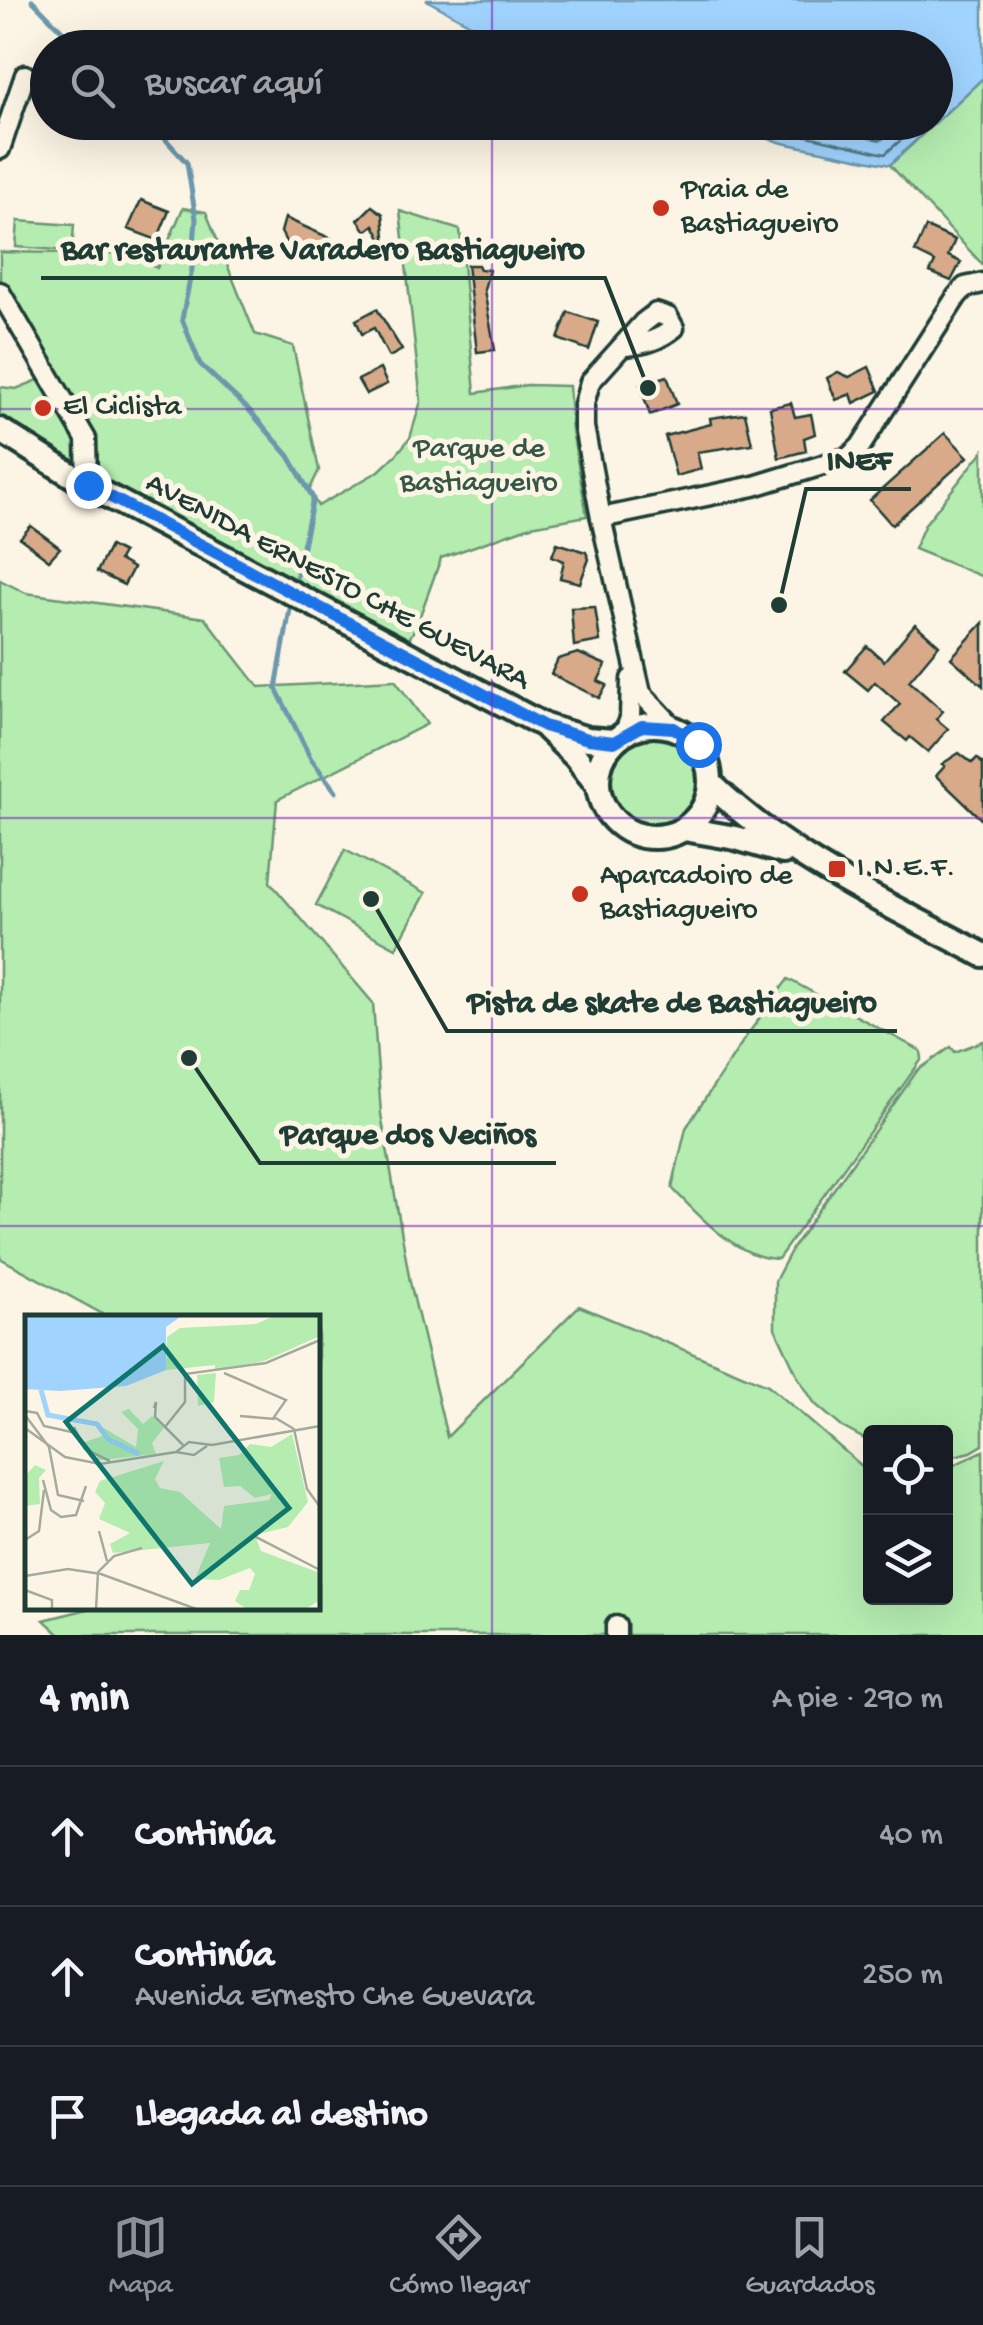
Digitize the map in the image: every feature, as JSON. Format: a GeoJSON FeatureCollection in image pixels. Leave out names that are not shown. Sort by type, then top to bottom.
{"type":"FeatureCollection","features":[{"type":"Feature","properties":{"kind":"main road","name":"AVENIDA ERNESTO CHE GUEVARA"},"geometry":{"type":"LineString","coordinates":[[0,430],[88,485],[544,726],[588,739],[619,737]]}},
{"type":"Feature","properties":{"kind":"main road","name":"AVENIDA ERNESTO CHE GUEVARA"},"geometry":{"type":"LineString","coordinates":[[544,726],[576,757],[598,786]]}},
{"type":"Feature","properties":{"kind":"main road"},"geometry":{"type":"LineString","coordinates":[[684,830],[702,812],[711,784],[709,767],[698,744],[674,728],[642,726],[619,737],[600,764],[598,786],[602,804],[620,827],[640,837],[684,830],[736,838],[805,860]]}},
{"type":"Feature","properties":{"kind":"main road"},"geometry":{"type":"LineString","coordinates":[[711,784],[749,820],[805,860],[983,955]]}},
{"type":"Feature","properties":{"kind":"street"},"geometry":{"type":"LineString","coordinates":[[0,149],[5,112],[24,75]]}},
{"type":"Feature","properties":{"kind":"street"},"geometry":{"type":"LineString","coordinates":[[601,518],[754,486],[849,457],[860,447],[957,296],[966,287],[982,283]]}},
{"type":"Feature","properties":{"kind":"street"},"geometry":{"type":"LineString","coordinates":[[0,292],[86,439],[88,485]]}},
{"type":"Feature","properties":{"kind":"street"},"geometry":{"type":"LineString","coordinates":[[626,346],[590,382],[584,426],[632,664],[642,694],[674,728]]}},
{"type":"Feature","properties":{"kind":"street"},"geometry":{"type":"LineString","coordinates":[[619,737],[630,718],[632,664]]}},
{"type":"Feature","properties":{"kind":"green space"},"geometry":{"type":"Polygon","coordinates":[[[983,78],[983,265],[890,165],[917,140],[953,140],[953,106],[983,78]]]}},
{"type":"Feature","properties":{"kind":"green space","name":"Parque de Bastiagueiro"},"geometry":{"type":"Polygon","coordinates":[[[183,208],[206,212],[255,334],[293,346],[319,470],[309,491],[318,506],[379,471],[396,455],[410,438],[421,401],[400,211],[460,230],[475,393],[527,385],[569,386],[572,430],[587,516],[531,526],[441,558],[406,645],[95,478],[0,416],[0,387],[16,389],[41,379],[0,309],[0,252],[129,254],[157,268],[183,208]]]}},
{"type":"Feature","properties":{"kind":"green space"},"geometry":{"type":"Polygon","coordinates":[[[18,221],[74,225],[72,251],[16,247],[18,221]]]}},
{"type":"Feature","properties":{"kind":"green space"},"geometry":{"type":"Polygon","coordinates":[[[983,451],[983,577],[914,549],[925,524],[983,451]]]}},
{"type":"Feature","properties":{"kind":"green space"},"geometry":{"type":"Polygon","coordinates":[[[0,580],[26,593],[205,618],[259,687],[395,680],[427,724],[277,800],[270,882],[373,1003],[381,1114],[410,1282],[447,1437],[579,1306],[768,1385],[863,1467],[863,1605],[953,1605],[953,1466],[983,1451],[983,1635],[60,1635],[44,1620],[84,1610],[320,1610],[320,1315],[104,1315],[0,1258],[0,580]]]}},
{"type":"Feature","properties":{"kind":"green space"},"geometry":{"type":"Polygon","coordinates":[[[654,734],[672,737],[687,748],[698,763],[698,799],[687,814],[672,825],[654,828],[636,825],[621,814],[610,799],[607,781],[610,763],[621,748],[636,737],[654,734]]]}},
{"type":"Feature","properties":{"kind":"green space"},"geometry":{"type":"Polygon","coordinates":[[[345,850],[426,893],[396,948],[316,905],[345,850]]]}},
{"type":"Feature","properties":{"kind":"green space"},"geometry":{"type":"Polygon","coordinates":[[[788,979],[921,1051],[922,1059],[778,1259],[748,1252],[734,1244],[672,1188],[686,1128],[788,979]]]}},
{"type":"Feature","properties":{"kind":"green space"},"geometry":{"type":"Polygon","coordinates":[[[983,1041],[983,1445],[953,1456],[953,1425],[863,1425],[863,1438],[842,1427],[815,1404],[775,1328],[775,1281],[793,1247],[917,1071],[951,1047],[955,1052],[983,1041]]]}},
{"type":"Feature","properties":{"kind":"water"},"geometry":{"type":"Polygon","coordinates":[[[426,0],[983,0],[983,78],[953,106],[953,30],[482,30],[426,0]]]}},
{"type":"Feature","properties":{"kind":"water"},"geometry":{"type":"Polygon","coordinates":[[[773,140],[916,140],[890,165],[773,140]]]}},
{"type":"Feature","properties":{"kind":"building"},"geometry":{"type":"Polygon","coordinates":[[[141,200],[169,211],[157,240],[128,229],[141,200]]]}},
{"type":"Feature","properties":{"kind":"building"},"geometry":{"type":"Polygon","coordinates":[[[372,206],[383,214],[386,248],[374,225],[366,231],[358,220],[372,206]]]}},
{"type":"Feature","properties":{"kind":"building"},"geometry":{"type":"Polygon","coordinates":[[[285,218],[332,239],[325,262],[290,250],[281,232],[285,218]]]}},
{"type":"Feature","properties":{"kind":"building"},"geometry":{"type":"Polygon","coordinates":[[[926,227],[955,240],[948,256],[961,262],[951,281],[930,272],[935,262],[915,252],[926,227]]]}},
{"type":"Feature","properties":{"kind":"building"},"geometry":{"type":"Polygon","coordinates":[[[467,265],[489,270],[484,290],[495,350],[477,352],[467,265]]]}},
{"type":"Feature","properties":{"kind":"building"},"geometry":{"type":"Polygon","coordinates":[[[377,309],[402,350],[389,357],[374,328],[362,334],[356,320],[377,309]]]}},
{"type":"Feature","properties":{"kind":"building"},"geometry":{"type":"Polygon","coordinates":[[[568,312],[598,322],[589,350],[558,339],[568,312]]]}},
{"type":"Feature","properties":{"kind":"building"},"geometry":{"type":"Polygon","coordinates":[[[869,367],[879,391],[854,403],[851,394],[836,400],[827,378],[838,372],[849,377],[869,367]]]}},
{"type":"Feature","properties":{"kind":"building"},"geometry":{"type":"Polygon","coordinates":[[[380,369],[387,384],[366,394],[358,380],[380,369]]]}},
{"type":"Feature","properties":{"kind":"building"},"geometry":{"type":"Polygon","coordinates":[[[667,376],[677,404],[650,415],[640,385],[667,376]]]}},
{"type":"Feature","properties":{"kind":"building"},"geometry":{"type":"Polygon","coordinates":[[[791,403],[795,417],[811,414],[815,434],[804,438],[806,451],[779,458],[770,408],[791,403]]]}},
{"type":"Feature","properties":{"kind":"building"},"geometry":{"type":"Polygon","coordinates":[[[745,413],[752,444],[697,452],[701,469],[676,476],[665,436],[711,424],[710,418],[745,413]]]}},
{"type":"Feature","properties":{"kind":"building"},"geometry":{"type":"Polygon","coordinates":[[[945,433],[968,457],[892,525],[870,500],[945,433]]]}},
{"type":"Feature","properties":{"kind":"building"},"geometry":{"type":"Polygon","coordinates":[[[31,526],[60,548],[49,560],[20,538],[31,526]]]}},
{"type":"Feature","properties":{"kind":"building"},"geometry":{"type":"Polygon","coordinates":[[[557,543],[586,552],[589,559],[580,583],[560,578],[564,561],[552,556],[557,543]]]}},
{"type":"Feature","properties":{"kind":"building"},"geometry":{"type":"Polygon","coordinates":[[[110,546],[123,553],[119,560],[133,568],[124,585],[97,572],[110,546]]]}},
{"type":"Feature","properties":{"kind":"building"},"geometry":{"type":"Polygon","coordinates":[[[595,607],[600,641],[574,646],[571,608],[595,607]]]}},
{"type":"Feature","properties":{"kind":"building"},"geometry":{"type":"Polygon","coordinates":[[[983,623],[983,686],[951,658],[983,623]]]}},
{"type":"Feature","properties":{"kind":"building"},"geometry":{"type":"Polygon","coordinates":[[[915,624],[939,645],[909,681],[943,711],[936,719],[948,729],[928,752],[884,722],[900,704],[875,682],[868,690],[845,671],[867,646],[884,661],[915,624]]]}},
{"type":"Feature","properties":{"kind":"building"},"geometry":{"type":"Polygon","coordinates":[[[578,653],[606,665],[598,681],[607,685],[599,698],[551,674],[558,659],[578,653]]]}},
{"type":"Feature","properties":{"kind":"building"},"geometry":{"type":"Polygon","coordinates":[[[959,753],[972,763],[977,758],[983,764],[983,821],[936,776],[945,766],[942,764],[959,753]]]}},
{"type":"Feature","properties":{"kind":"waterway"},"geometry":{"type":"LineString","coordinates":[[32,0],[61,30]]}},
{"type":"Feature","properties":{"kind":"waterway"},"geometry":{"type":"LineString","coordinates":[[166,140],[187,163],[196,219],[182,319],[200,364],[249,410],[289,456],[313,498],[294,588]]}},
{"type":"Feature","properties":{"kind":"waterway"},"geometry":{"type":"LineString","coordinates":[[292,598],[276,688],[311,759],[336,792]]}},
{"type":"Feature","properties":{"kind":"place","name":"Praia de Bastiagueiro"},"geometry":{"type":"Point","coordinates":[661,208]}},
{"type":"Feature","properties":{"kind":"place","name":"Bar restaurante Varadero Bastiagueiro"},"geometry":{"type":"Point","coordinates":[648,388]}},
{"type":"Feature","properties":{"kind":"place","name":"El Ciclista"},"geometry":{"type":"Point","coordinates":[43,408]}},
{"type":"Feature","properties":{"kind":"place","name":"INEF"},"geometry":{"type":"Point","coordinates":[779,605]}},
{"type":"Feature","properties":{"kind":"place","name":"I.N.E.F."},"geometry":{"type":"Point","coordinates":[837,869]}},
{"type":"Feature","properties":{"kind":"place","name":"Aparcadoiro de Bastiagueiro"},"geometry":{"type":"Point","coordinates":[580,894]}},
{"type":"Feature","properties":{"kind":"place","name":"Pista de skate de Bastiagueiro"},"geometry":{"type":"Point","coordinates":[371,899]}},
{"type":"Feature","properties":{"kind":"place","name":"Parque dos Veciños"},"geometry":{"type":"Point","coordinates":[189,1058]}},
{"type":"Feature","properties":{"kind":"route"},"geometry":{"type":"LineString","coordinates":[[88,485],[544,726],[614,742],[625,732],[642,726],[674,728],[698,744]]}}]}
